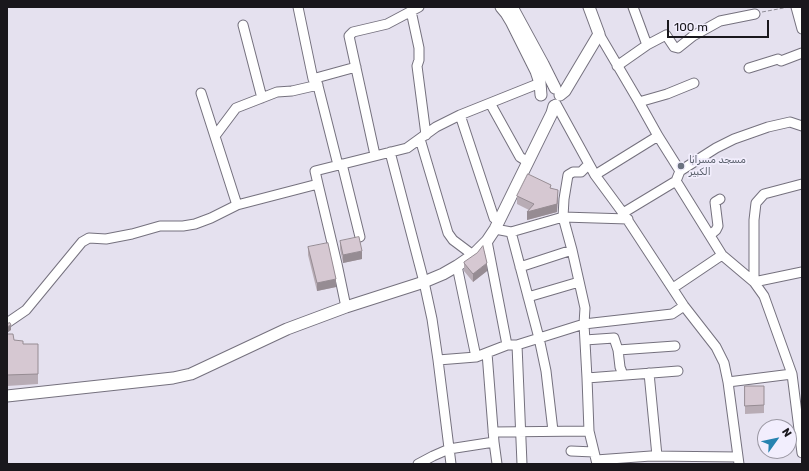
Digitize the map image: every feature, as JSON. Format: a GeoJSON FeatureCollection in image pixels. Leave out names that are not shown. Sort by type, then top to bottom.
{"type":"FeatureCollection","features":[{"type":"Feature","properties":{"kind":"main road"},"geometry":{"type":"LineString","coordinates":[[509,8],[536,71],[540,83],[542,101],[547,105],[565,91],[599,34],[589,7]]}},
{"type":"Feature","properties":{"kind":"main road"},"geometry":{"type":"LineString","coordinates":[[509,8],[543,64],[556,98]]}},
{"type":"Feature","properties":{"kind":"main road"},"geometry":{"type":"LineString","coordinates":[[7,396],[173,378],[191,374],[287,329],[346,307],[424,282],[458,266],[473,255],[487,241],[497,225],[552,113],[556,98],[552,87],[546,88],[541,95]]}},
{"type":"Feature","properties":{"kind":"street"},"geometry":{"type":"LineString","coordinates":[[297,7],[313,79],[317,81],[360,237]]}},
{"type":"Feature","properties":{"kind":"street"},"geometry":{"type":"LineString","coordinates":[[633,7],[647,45]]}},
{"type":"Feature","properties":{"kind":"street"},"geometry":{"type":"LineString","coordinates":[[796,7],[802,29]]}},
{"type":"Feature","properties":{"kind":"street"},"geometry":{"type":"LineString","coordinates":[[375,155],[350,36],[353,32],[387,24],[415,9],[420,48],[417,66],[423,137],[448,233],[453,240],[473,255]]}},
{"type":"Feature","properties":{"kind":"street"},"geometry":{"type":"LineString","coordinates":[[617,66],[647,45],[666,35],[674,47],[678,48],[693,36],[720,21],[755,14]]}},
{"type":"Feature","properties":{"kind":"street"},"geometry":{"type":"LineString","coordinates":[[243,25],[262,98]]}},
{"type":"Feature","properties":{"kind":"street"},"geometry":{"type":"LineString","coordinates":[[599,34],[680,171]]}},
{"type":"Feature","properties":{"kind":"street"},"geometry":{"type":"LineString","coordinates":[[749,68],[778,59],[781,61],[802,53]]}},
{"type":"Feature","properties":{"kind":"street"},"geometry":{"type":"LineString","coordinates":[[215,136],[236,108],[277,92],[292,92],[356,67]]}},
{"type":"Feature","properties":{"kind":"street"},"geometry":{"type":"LineString","coordinates":[[346,307],[315,171],[407,148],[436,128],[460,115],[540,83]]}},
{"type":"Feature","properties":{"kind":"street"},"geometry":{"type":"LineString","coordinates":[[639,102],[667,94],[694,83]]}},
{"type":"Feature","properties":{"kind":"street"},"geometry":{"type":"LineString","coordinates":[[201,93],[237,205]]}},
{"type":"Feature","properties":{"kind":"street"},"geometry":{"type":"LineString","coordinates":[[556,98],[595,175],[626,216],[684,306],[716,347],[724,363],[728,382],[738,460],[653,458],[596,459],[571,452]]}},
{"type":"Feature","properties":{"kind":"street"},"geometry":{"type":"LineString","coordinates":[[490,103],[520,157],[528,162]]}},
{"type":"Feature","properties":{"kind":"street"},"geometry":{"type":"LineString","coordinates":[[460,115],[497,225],[511,232],[563,216],[626,216],[676,181],[680,171],[716,148],[734,139],[768,127],[790,122],[802,126]]}},
{"type":"Feature","properties":{"kind":"street"},"geometry":{"type":"LineString","coordinates":[[595,175],[658,136]]}},
{"type":"Feature","properties":{"kind":"street"},"geometry":{"type":"LineString","coordinates":[[390,152],[424,282],[432,319],[451,464]]}},
{"type":"Feature","properties":{"kind":"street"},"geometry":{"type":"LineString","coordinates":[[589,164],[581,172],[573,172],[568,175],[563,216],[585,308],[584,324],[589,431],[596,459]]}},
{"type":"Feature","properties":{"kind":"street"},"geometry":{"type":"LineString","coordinates":[[676,181],[722,255],[754,282],[764,296],[792,374],[798,384],[802,453]]}},
{"type":"Feature","properties":{"kind":"street"},"geometry":{"type":"LineString","coordinates":[[7,323],[26,310],[82,242],[89,238],[106,239],[132,234],[160,226],[183,226],[195,224],[237,205],[318,184]]}},
{"type":"Feature","properties":{"kind":"street"},"geometry":{"type":"LineString","coordinates":[[754,282],[754,220],[756,203],[764,194],[802,184]]}},
{"type":"Feature","properties":{"kind":"street"},"geometry":{"type":"LineString","coordinates":[[710,235],[718,226],[715,202],[720,199]]}},
{"type":"Feature","properties":{"kind":"street"},"geometry":{"type":"LineString","coordinates":[[511,232],[539,338],[546,371],[553,432]]}},
{"type":"Feature","properties":{"kind":"street"},"geometry":{"type":"LineString","coordinates":[[487,241],[507,345]]}},
{"type":"Feature","properties":{"kind":"street"},"geometry":{"type":"LineString","coordinates":[[520,266],[572,250]]}},
{"type":"Feature","properties":{"kind":"street"},"geometry":{"type":"LineString","coordinates":[[673,288],[722,255]]}},
{"type":"Feature","properties":{"kind":"street"},"geometry":{"type":"LineString","coordinates":[[458,266],[476,357]]}},
{"type":"Feature","properties":{"kind":"street"},"geometry":{"type":"LineString","coordinates":[[754,282],[802,272]]}},
{"type":"Feature","properties":{"kind":"street"},"geometry":{"type":"LineString","coordinates":[[528,297],[579,282]]}},
{"type":"Feature","properties":{"kind":"street"},"geometry":{"type":"LineString","coordinates":[[438,360],[476,357],[507,345],[517,345],[584,324],[672,314],[684,306]]}},
{"type":"Feature","properties":{"kind":"street"},"geometry":{"type":"LineString","coordinates":[[585,340],[614,338],[623,375]]}},
{"type":"Feature","properties":{"kind":"street"},"geometry":{"type":"LineString","coordinates":[[517,345],[522,464]]}},
{"type":"Feature","properties":{"kind":"street"},"geometry":{"type":"LineString","coordinates":[[618,350],[675,346]]}},
{"type":"Feature","properties":{"kind":"street"},"geometry":{"type":"LineString","coordinates":[[487,353],[494,442],[498,464]]}},
{"type":"Feature","properties":{"kind":"street"},"geometry":{"type":"LineString","coordinates":[[587,378],[678,371]]}},
{"type":"Feature","properties":{"kind":"street"},"geometry":{"type":"LineString","coordinates":[[649,373],[653,458]]}},
{"type":"Feature","properties":{"kind":"street"},"geometry":{"type":"LineString","coordinates":[[728,382],[792,374]]}},
{"type":"Feature","properties":{"kind":"street"},"geometry":{"type":"LineString","coordinates":[[494,432],[589,431]]}},
{"type":"Feature","properties":{"kind":"street"},"geometry":{"type":"LineString","coordinates":[[418,464],[449,449],[494,442]]}},
{"type":"Feature","properties":{"kind":"path"},"geometry":{"type":"LineString","coordinates":[[755,14],[789,7]]}},
{"type":"Feature","properties":{"kind":"building"},"geometry":{"type":"Polygon","coordinates":[[[528,174],[551,185],[550,188],[558,190],[557,204],[527,212],[534,204],[517,196],[528,174]]]}},
{"type":"Feature","properties":{"kind":"building"},"geometry":{"type":"Polygon","coordinates":[[[359,237],[362,251],[343,255],[340,241],[359,237]]]}},
{"type":"Feature","properties":{"kind":"building"},"geometry":{"type":"Polygon","coordinates":[[[328,243],[336,279],[317,283],[308,247],[328,243]]]}},
{"type":"Feature","properties":{"kind":"building"},"geometry":{"type":"Polygon","coordinates":[[[483,246],[487,263],[473,274],[464,262],[477,253],[483,246]]]}},
{"type":"Feature","properties":{"kind":"building"},"geometry":{"type":"Polygon","coordinates":[[[7,334],[13,334],[14,340],[23,341],[23,344],[38,344],[38,374],[7,375],[7,334]]]}},
{"type":"Feature","properties":{"kind":"building"},"geometry":{"type":"Polygon","coordinates":[[[745,386],[764,386],[764,405],[745,406],[745,386]]]}},
{"type":"Feature","properties":{"kind":"place","name":"مسجد مسرابا الكبير"},"geometry":{"type":"Point","coordinates":[681,166]}}]}
